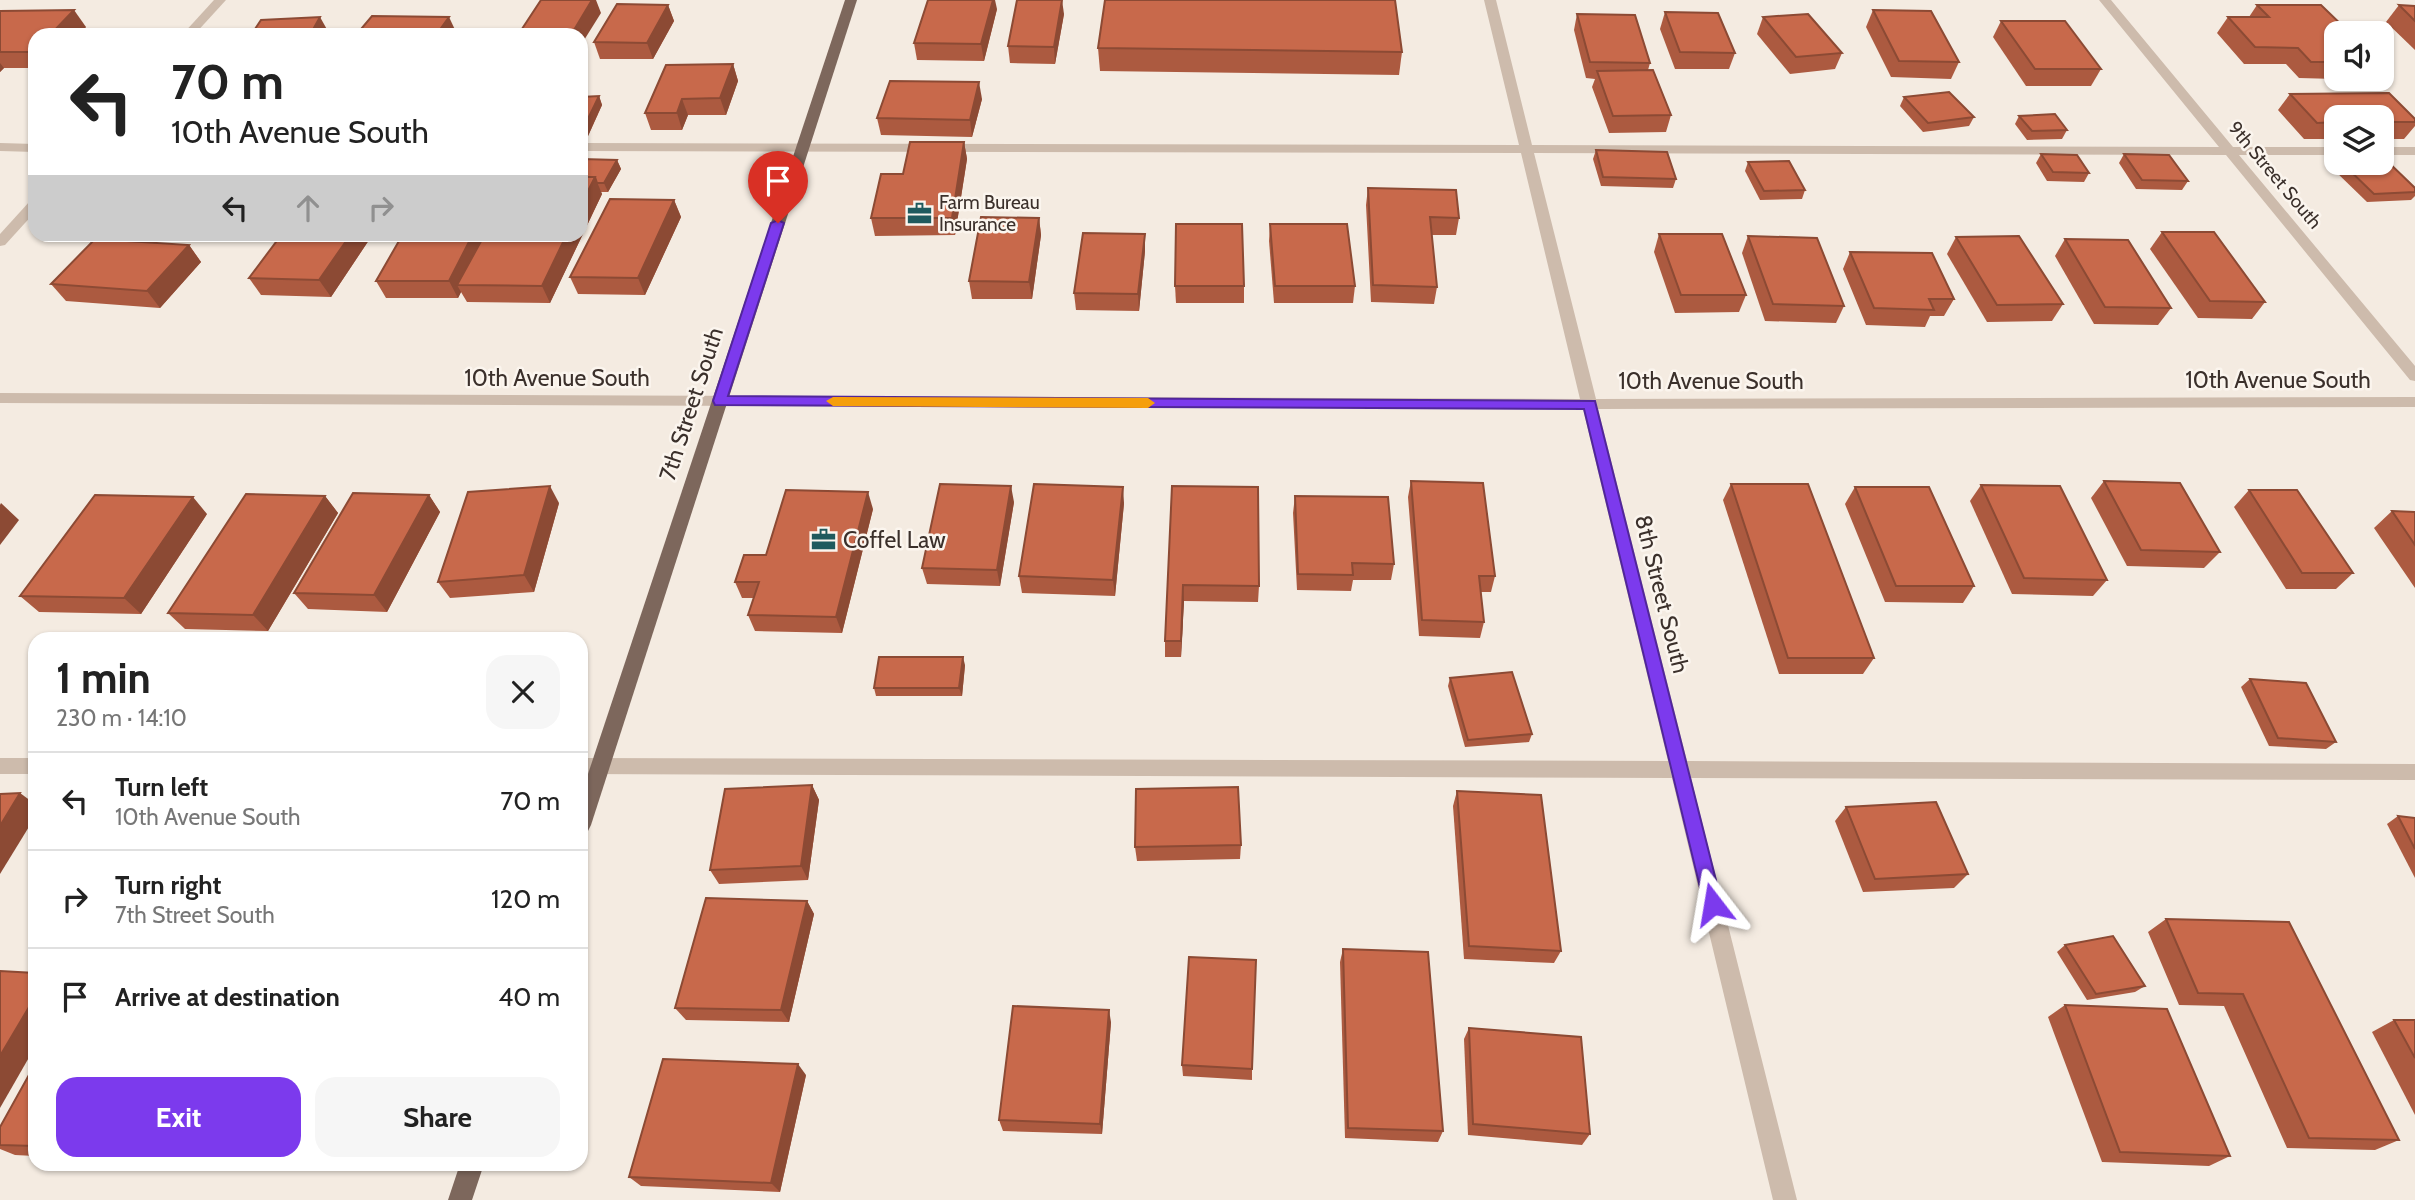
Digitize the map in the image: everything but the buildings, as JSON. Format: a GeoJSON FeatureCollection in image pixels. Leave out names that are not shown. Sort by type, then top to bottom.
{"type":"FeatureCollection","features":[{"type":"Feature","properties":{"kind":"main road","name":"7th Street South"},"geometry":{"type":"LineString","coordinates":[[590,766],[720,401],[850,0]]}},
{"type":"Feature","properties":{"kind":"main road"},"geometry":{"type":"LineString","coordinates":[[460,1200],[470,1171]]}},
{"type":"Feature","properties":{"kind":"street"},"geometry":{"type":"LineString","coordinates":[[194,28],[220,0]]}},
{"type":"Feature","properties":{"kind":"street","name":"8th Street South"},"geometry":{"type":"LineString","coordinates":[[1490,0],[1785,1200]]}},
{"type":"Feature","properties":{"kind":"street","name":"9th Street South"},"geometry":{"type":"LineString","coordinates":[[2105,0],[2415,376]]}},
{"type":"Feature","properties":{"kind":"street"},"geometry":{"type":"LineString","coordinates":[[0,147],[28,148]]}},
{"type":"Feature","properties":{"kind":"street"},"geometry":{"type":"LineString","coordinates":[[588,147],[2324,150]]}},
{"type":"Feature","properties":{"kind":"street"},"geometry":{"type":"LineString","coordinates":[[2394,151],[2415,151]]}},
{"type":"Feature","properties":{"kind":"street"},"geometry":{"type":"LineString","coordinates":[[0,242],[28,212]]}},
{"type":"Feature","properties":{"kind":"street","name":"10th Avenue South"},"geometry":{"type":"LineString","coordinates":[[0,398],[1590,404],[2415,402]]}},
{"type":"Feature","properties":{"kind":"street"},"geometry":{"type":"LineString","coordinates":[[0,765],[28,766]]}},
{"type":"Feature","properties":{"kind":"street"},"geometry":{"type":"LineString","coordinates":[[590,766],[2415,772]]}},
{"type":"Feature","properties":{"kind":"slow traffic"},"geometry":{"type":"LineString","coordinates":[[833,401],[1148,403]]}},
{"type":"Feature","properties":{"kind":"place","name":"Farm Bureau Insurance"},"geometry":{"type":"Point","coordinates":[919,213]}},
{"type":"Feature","properties":{"kind":"place","name":"Coffel Law"},"geometry":{"type":"Point","coordinates":[823,540]}},
{"type":"Feature","properties":{"kind":"route"},"geometry":{"type":"LineString","coordinates":[[778,223],[720,401],[1590,404],[1713,904]]}}]}
